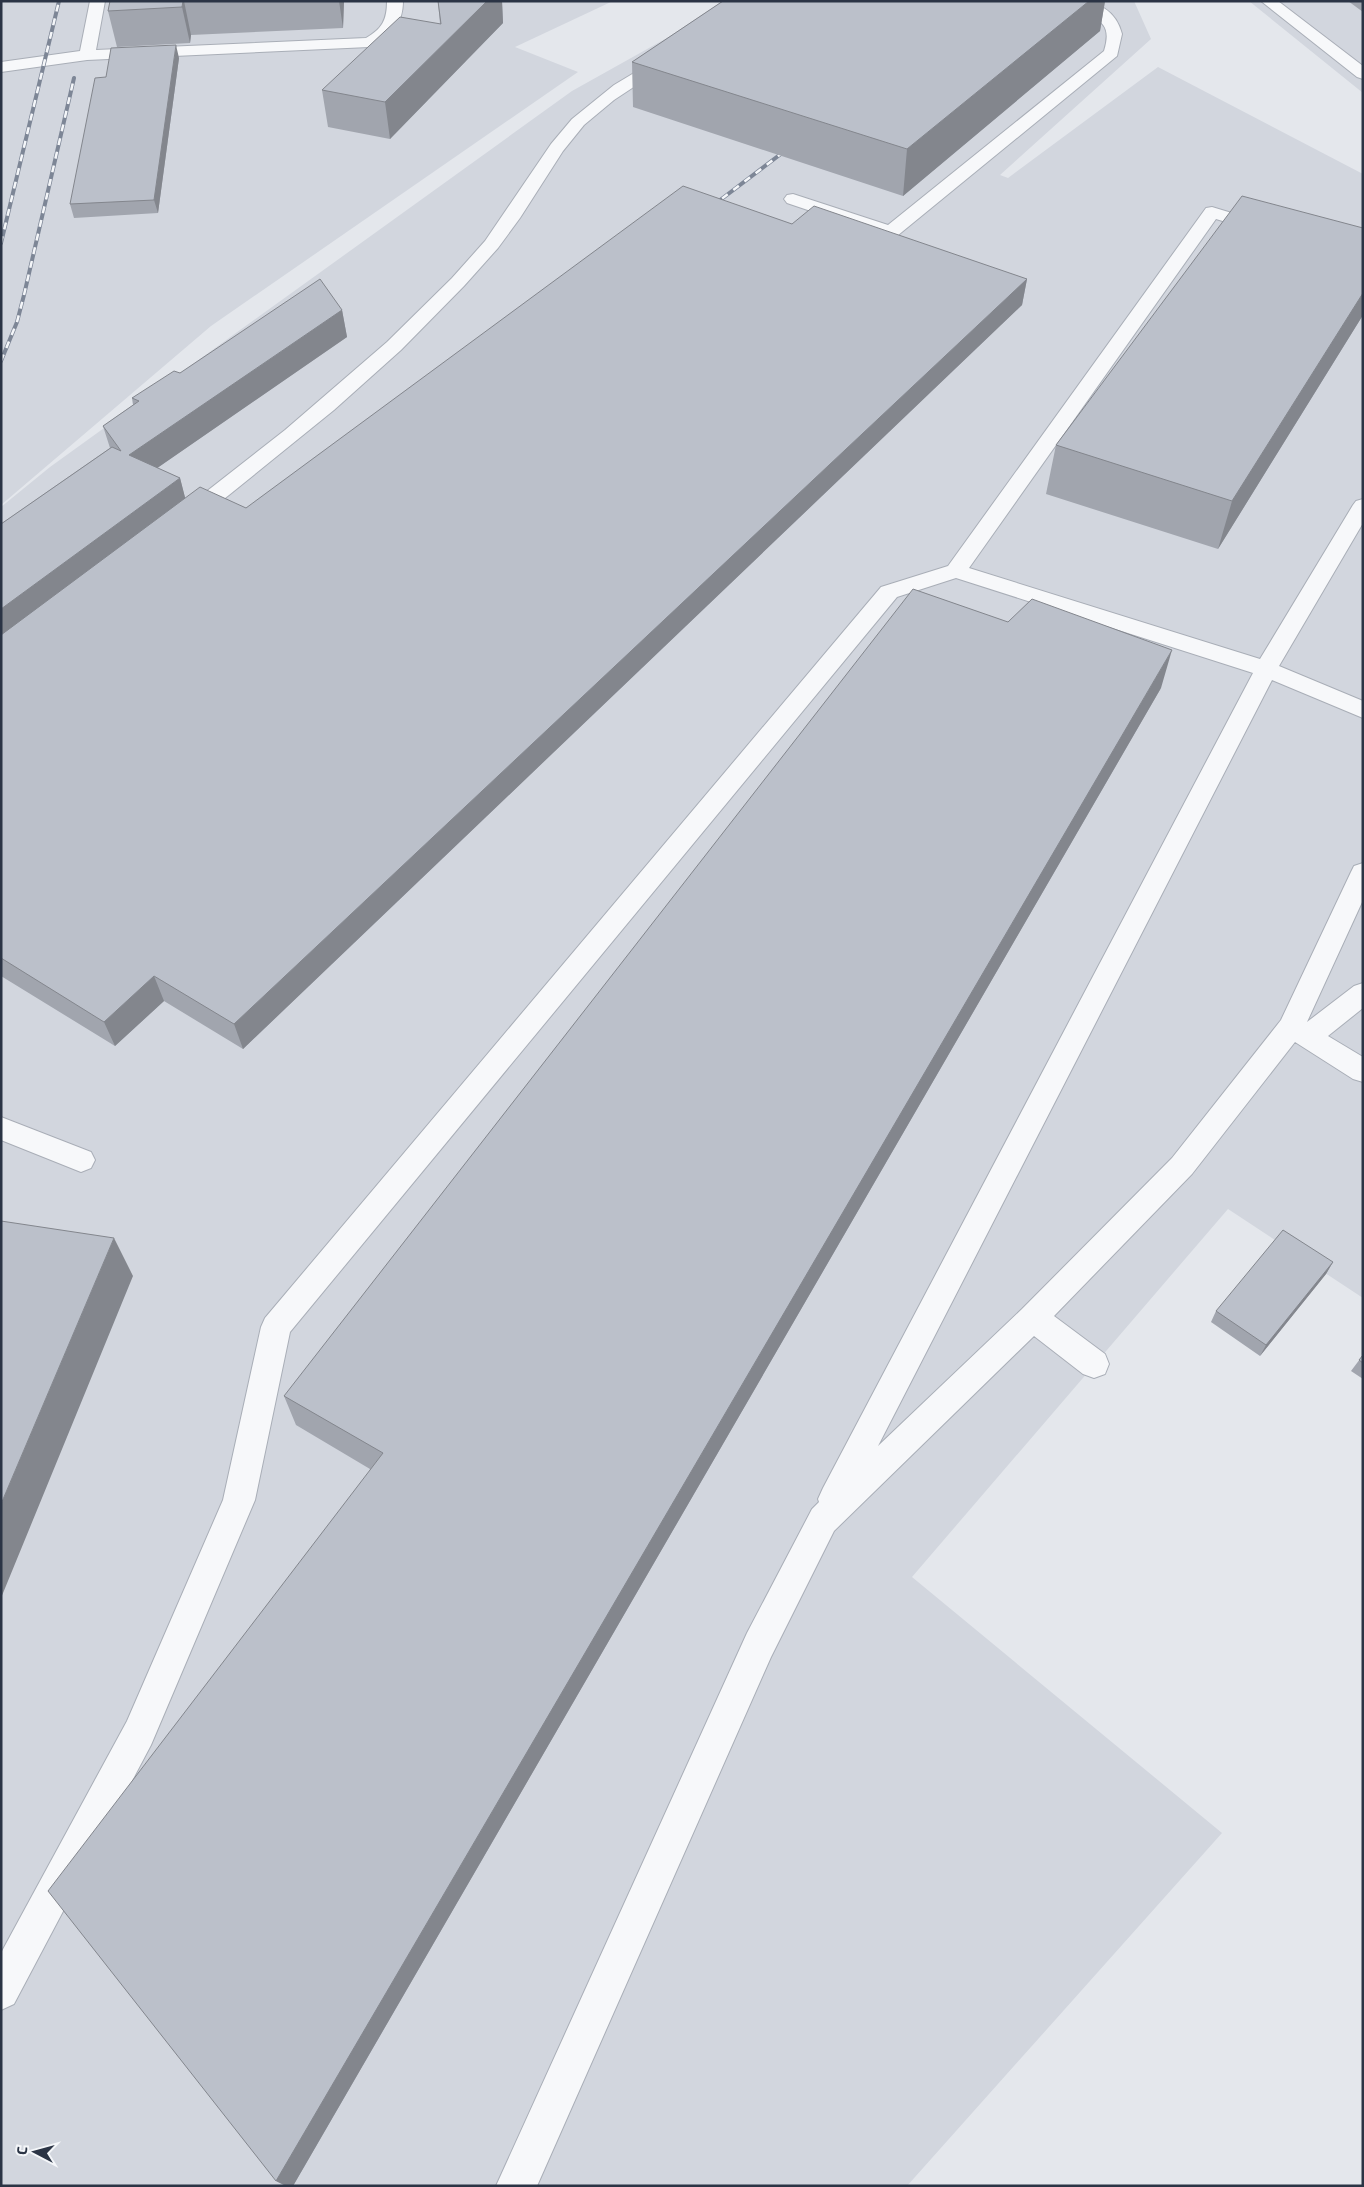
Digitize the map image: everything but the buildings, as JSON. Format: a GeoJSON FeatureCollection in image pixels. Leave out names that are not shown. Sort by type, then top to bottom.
{"type":"FeatureCollection","features":[{"type":"Feature","properties":{"kind":"lane"},"geometry":{"type":"LineString","coordinates":[[87,55],[98,1]]}},
{"type":"Feature","properties":{"kind":"lane"},"geometry":{"type":"LineString","coordinates":[[1,68],[46,59],[87,55],[369,42],[384,35],[391,26],[396,12],[395,1]]}},
{"type":"Feature","properties":{"kind":"lane"},"geometry":{"type":"LineString","coordinates":[[793,198],[891,232],[1111,53],[1117,39],[1113,26],[1082,1]]}},
{"type":"Feature","properties":{"kind":"lane"},"geometry":{"type":"LineString","coordinates":[[1268,1],[1363,74]]}},
{"type":"Feature","properties":{"kind":"lane"},"geometry":{"type":"LineString","coordinates":[[174,527],[268,456],[350,388],[408,334],[459,282],[503,230],[555,150],[578,122],[609,96],[682,48]]}},
{"type":"Feature","properties":{"kind":"lane"},"geometry":{"type":"LineString","coordinates":[[956,571],[1212,212],[1287,237]]}},
{"type":"Feature","properties":{"kind":"lane"},"geometry":{"type":"LineString","coordinates":[[516,2186],[760,1645],[823,1520],[1266,669],[1363,505]]}},
{"type":"Feature","properties":{"kind":"lane"},"geometry":{"type":"LineString","coordinates":[[1,1991],[139,1733],[239,1500],[276,1327],[889,592],[956,571],[1266,669],[1363,710]]}},
{"type":"Feature","properties":{"kind":"lane"},"geometry":{"type":"LineString","coordinates":[[1300,1031],[1363,872]]}},
{"type":"Feature","properties":{"kind":"lane"},"geometry":{"type":"LineString","coordinates":[[823,1520],[1033,1318],[1182,1166],[1300,1031],[1363,993]]}},
{"type":"Feature","properties":{"kind":"lane"},"geometry":{"type":"LineString","coordinates":[[1300,1031],[1363,1071]]}},
{"type":"Feature","properties":{"kind":"lane"},"geometry":{"type":"LineString","coordinates":[[1,1128],[82,1160]]}},
{"type":"Feature","properties":{"kind":"lane"},"geometry":{"type":"LineString","coordinates":[[1033,1318],[1094,1364]]}},
{"type":"Feature","properties":{"kind":"shaded area"},"geometry":{"type":"Polygon","coordinates":[[[1,1],[613,1],[515,47],[578,72],[211,326],[1,505],[1,1]]]}},
{"type":"Feature","properties":{"kind":"shaded area"},"geometry":{"type":"Polygon","coordinates":[[[733,1],[1134,1],[1151,39],[1000,175],[1008,178],[1158,67],[1363,174],[1363,1298],[1228,1209],[912,1577],[1222,1833],[907,2186],[1,2186],[1,507],[50,467],[572,91],[733,1]]]}},
{"type":"Feature","properties":{"kind":"shaded area"},"geometry":{"type":"Polygon","coordinates":[[[1249,1],[1363,1],[1363,93],[1249,1]]]}},
{"type":"Feature","properties":{"kind":"railway"},"geometry":{"type":"LineString","coordinates":[[1,243],[59,1]]}},
{"type":"Feature","properties":{"kind":"railway"},"geometry":{"type":"LineString","coordinates":[[1,361],[17,322],[24,295],[74,78]]}},
{"type":"Feature","properties":{"kind":"railway"},"geometry":{"type":"LineString","coordinates":[[711,207],[790,147]]}}]}
